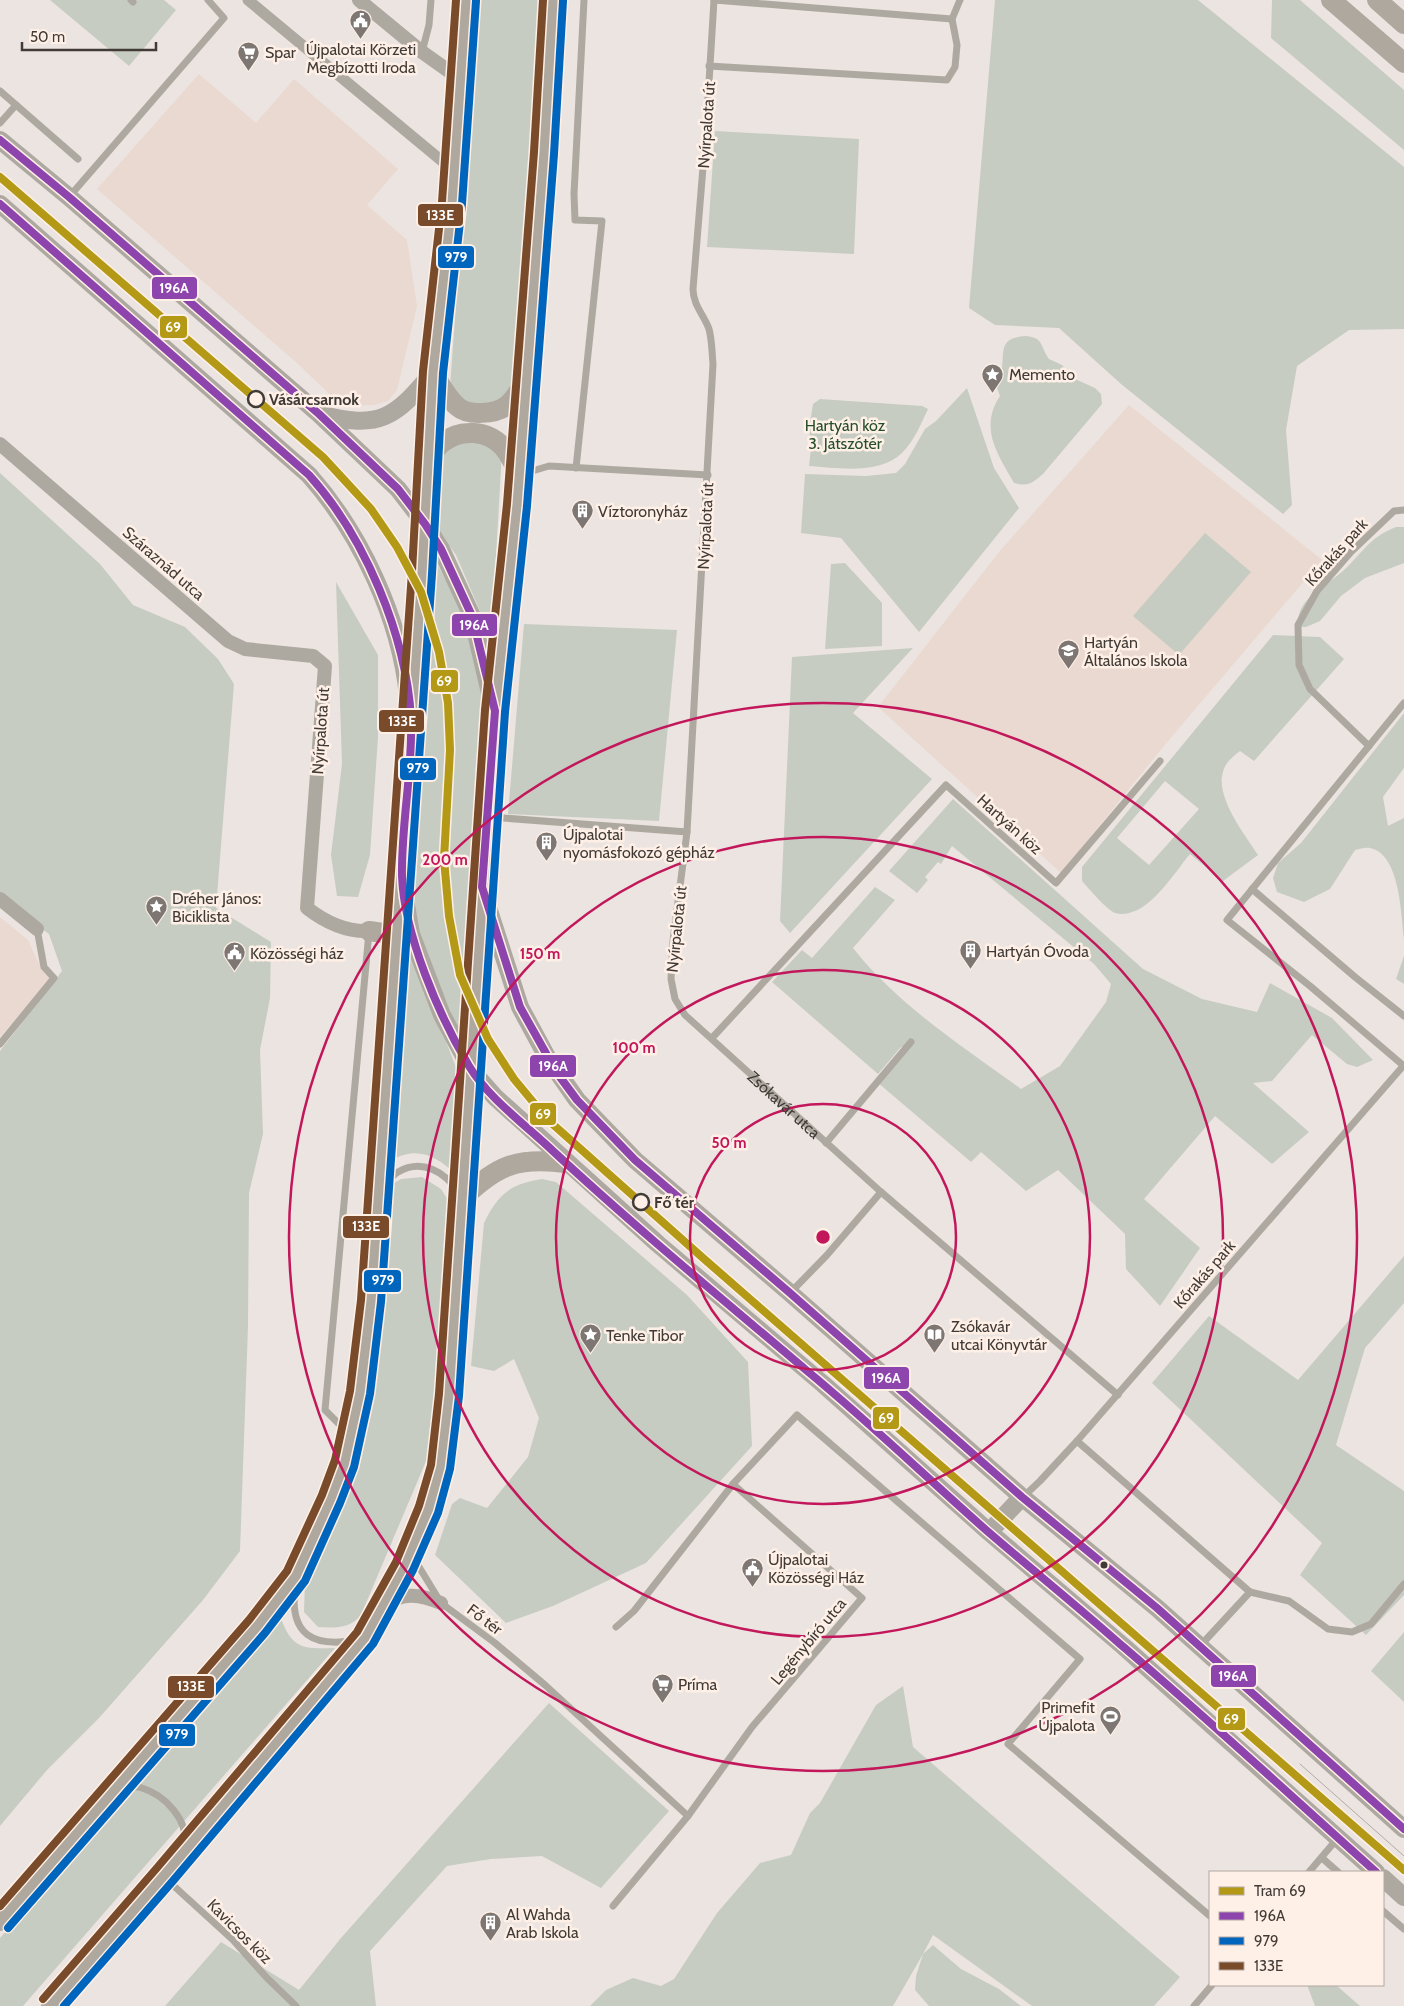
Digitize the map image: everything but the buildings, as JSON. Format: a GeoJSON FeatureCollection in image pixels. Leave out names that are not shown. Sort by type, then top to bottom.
{"type":"FeatureCollection","features":[{"type":"Feature","properties":{"kind":"main road"},"geometry":{"type":"LineString","coordinates":[[0,1921],[257,1626],[296,1576],[332,1499],[345,1463],[360,1393],[371,1301],[402,878],[430,458],[433,372],[454,171],[466,0]]}},
{"type":"Feature","properties":{"kind":"main road"},"geometry":{"type":"LineString","coordinates":[[51,2006],[164,1876],[365,1638],[385,1605],[411,1553],[436,1489],[449,1396],[472,1071],[494,711],[520,474],[544,153],[553,0]]}},
{"type":"Feature","properties":{"kind":"main road"},"geometry":{"type":"LineString","coordinates":[[1330,0],[1404,63]]}},
{"type":"Feature","properties":{"kind":"main road"},"geometry":{"type":"LineString","coordinates":[[1377,0],[1404,24]]}},
{"type":"Feature","properties":{"kind":"main road"},"geometry":{"type":"LineString","coordinates":[[433,372],[444,391],[458,408],[476,412],[505,408],[514,400],[526,378]]}},
{"type":"Feature","properties":{"kind":"main road"},"geometry":{"type":"LineString","coordinates":[[430,458],[441,443],[451,437],[463,433],[480,433],[492,438],[503,447],[520,474]]}},
{"type":"Feature","properties":{"kind":"main road"},"geometry":{"type":"LineString","coordinates":[[369,931],[397,935]]}},
{"type":"Feature","properties":{"kind":"main road"},"geometry":{"type":"LineString","coordinates":[[462,1199],[482,1180],[503,1167],[521,1162],[540,1160],[566,1164]]}},
{"type":"Feature","properties":{"kind":"street"},"geometry":{"type":"LineString","coordinates":[[248,0],[454,171]]}},
{"type":"Feature","properties":{"kind":"street"},"geometry":{"type":"LineString","coordinates":[[359,0],[422,52],[460,79]]}},
{"type":"Feature","properties":{"kind":"street"},"geometry":{"type":"LineString","coordinates":[[0,140],[69,197],[319,414],[398,489],[425,524],[441,549],[472,616],[494,711]]}},
{"type":"Feature","properties":{"kind":"street"},"geometry":{"type":"LineString","coordinates":[[0,204],[309,475],[329,498],[348,529],[383,596],[393,623],[406,676],[411,722]]}},
{"type":"Feature","properties":{"kind":"street"},"geometry":{"type":"LineString","coordinates":[[319,414],[367,421],[383,418],[396,412],[415,394],[433,372]]}},
{"type":"Feature","properties":{"kind":"street","name":"Száraznád utca"},"geometry":{"type":"LineString","coordinates":[[0,444],[228,641],[245,649],[313,656],[325,666]]}},
{"type":"Feature","properties":{"kind":"street","name":"Nyírpalota út"},"geometry":{"type":"LineString","coordinates":[[325,666],[307,908],[321,919],[354,932],[369,931]]}},
{"type":"Feature","properties":{"kind":"street"},"geometry":{"type":"LineString","coordinates":[[402,878],[411,934],[450,1032],[472,1071],[495,1097],[566,1164],[700,1281],[823,1384],[990,1532],[1123,1646],[1375,1871]]}},
{"type":"Feature","properties":{"kind":"street"},"geometry":{"type":"LineString","coordinates":[[482,887],[520,1007],[547,1057],[577,1100],[634,1160],[790,1293],[1022,1497],[1157,1608],[1404,1829]]}},
{"type":"Feature","properties":{"kind":"street"},"geometry":{"type":"LineString","coordinates":[[0,899],[37,929]]}},
{"type":"Feature","properties":{"kind":"street"},"geometry":{"type":"LineString","coordinates":[[990,1532],[1022,1497]]}},
{"type":"Feature","properties":{"kind":"street"},"geometry":{"type":"LineString","coordinates":[[385,1605],[392,1600],[406,1595],[422,1595],[441,1602]]}},
{"type":"Feature","properties":{"kind":"street"},"geometry":{"type":"LineString","coordinates":[[1384,1879],[1404,1897]]}},
{"type":"Feature","properties":{"kind":"lane"},"geometry":{"type":"LineString","coordinates":[[69,197],[224,18],[208,0]]}},
{"type":"Feature","properties":{"kind":"lane"},"geometry":{"type":"LineString","coordinates":[[422,52],[429,25],[430,0]]}},
{"type":"Feature","properties":{"kind":"lane"},"geometry":{"type":"LineString","coordinates":[[576,468],[602,221],[575,220],[574,194],[584,0]]}},
{"type":"Feature","properties":{"kind":"lane","name":"Nyírpalota út"},"geometry":{"type":"LineString","coordinates":[[712,1038],[685,1015],[675,1000],[670,979],[687,832],[713,364],[709,329],[693,296],[693,289],[706,131],[714,0],[952,19]]}},
{"type":"Feature","properties":{"kind":"lane"},"geometry":{"type":"LineString","coordinates":[[709,66],[946,80],[955,67],[956,44],[952,19],[960,0]]}},
{"type":"Feature","properties":{"kind":"lane"},"geometry":{"type":"LineString","coordinates":[[0,91],[78,159]]}},
{"type":"Feature","properties":{"kind":"lane"},"geometry":{"type":"LineString","coordinates":[[0,123],[16,105]]}},
{"type":"Feature","properties":{"kind":"lane"},"geometry":{"type":"LineString","coordinates":[[520,474],[549,466],[708,475]]}},
{"type":"Feature","properties":{"kind":"lane","name":"Kőrakás park"},"geometry":{"type":"LineString","coordinates":[[1369,746],[1310,689],[1299,664],[1298,625],[1317,591],[1351,552],[1394,511],[1404,510]]}},
{"type":"Feature","properties":{"kind":"lane","name":"Kőrakás park"},"geometry":{"type":"LineString","coordinates":[[1022,1497],[1040,1481],[1118,1395],[1404,1066],[1310,986],[1226,920],[1404,703]]}},
{"type":"Feature","properties":{"kind":"lane","name":"Hartyán köz"},"geometry":{"type":"LineString","coordinates":[[712,1038],[946,785],[1056,882],[1160,761]]}},
{"type":"Feature","properties":{"kind":"lane"},"geometry":{"type":"LineString","coordinates":[[487,817],[687,832]]}},
{"type":"Feature","properties":{"kind":"lane"},"geometry":{"type":"LineString","coordinates":[[1252,889],[1404,1016]]}},
{"type":"Feature","properties":{"kind":"lane"},"geometry":{"type":"LineString","coordinates":[[0,1044],[54,978],[44,966],[37,929]]}},
{"type":"Feature","properties":{"kind":"lane"},"geometry":{"type":"LineString","coordinates":[[351,1436],[325,1410],[369,931]]}},
{"type":"Feature","properties":{"kind":"lane","name":"Zsókavár utca"},"geometry":{"type":"LineString","coordinates":[[712,1038],[881,1192],[1118,1395]]}},
{"type":"Feature","properties":{"kind":"lane"},"geometry":{"type":"LineString","coordinates":[[826,1143],[911,1042]]}},
{"type":"Feature","properties":{"kind":"lane"},"geometry":{"type":"LineString","coordinates":[[378,1191],[398,1172],[416,1166],[435,1168],[450,1180],[462,1199]]}},
{"type":"Feature","properties":{"kind":"lane"},"geometry":{"type":"LineString","coordinates":[[790,1293],[827,1255],[881,1192]]}},
{"type":"Feature","properties":{"kind":"lane"},"geometry":{"type":"LineString","coordinates":[[616,1627],[634,1610],[733,1484],[797,1415],[1080,1659],[1008,1744],[1209,1915]]}},
{"type":"Feature","properties":{"kind":"lane"},"geometry":{"type":"LineString","coordinates":[[1077,1441],[1250,1592],[1289,1601],[1328,1629],[1352,1632],[1371,1624],[1404,1584]]}},
{"type":"Feature","properties":{"kind":"lane","name":"Legénybíró utca"},"geometry":{"type":"LineString","coordinates":[[613,1906],[688,1816],[752,1727],[862,1598],[733,1484]]}},
{"type":"Feature","properties":{"kind":"lane","name":"Fő tér"},"geometry":{"type":"LineString","coordinates":[[411,1553],[441,1602],[557,1696],[688,1816]]}},
{"type":"Feature","properties":{"kind":"lane"},"geometry":{"type":"LineString","coordinates":[[296,1576],[293,1600],[296,1616],[301,1629],[310,1638],[336,1644],[365,1638]]}},
{"type":"Feature","properties":{"kind":"lane"},"geometry":{"type":"LineString","coordinates":[[1200,1646],[1250,1592]]}},
{"type":"Feature","properties":{"kind":"lane"},"geometry":{"type":"LineString","coordinates":[[116,1787],[140,1787],[153,1792],[179,1817],[185,1826],[185,1850]]}},
{"type":"Feature","properties":{"kind":"lane"},"geometry":{"type":"LineString","coordinates":[[1310,1871],[1338,1839]]}},
{"type":"Feature","properties":{"kind":"lane"},"geometry":{"type":"LineString","coordinates":[[1322,1858],[1337,1871]]}},
{"type":"Feature","properties":{"kind":"lane","name":"Kavicsos köz"},"geometry":{"type":"LineString","coordinates":[[164,1876],[233,1940],[267,1978],[296,2006]]}},
{"type":"Feature","properties":{"kind":"lane"},"geometry":{"type":"LineString","coordinates":[[1384,1912],[1404,1929]]}},
{"type":"Feature","properties":{"kind":"lane"},"geometry":{"type":"LineString","coordinates":[[1194,2006],[1211,1986]]}},
{"type":"Feature","properties":{"kind":"shaded area"},"geometry":{"type":"Polygon","coordinates":[[[199,74],[256,123],[294,79],[398,169],[367,205],[407,240],[417,306],[397,390],[388,401],[374,405],[342,406],[298,364],[97,189],[199,74]]]}},
{"type":"Feature","properties":{"kind":"shaded area","name":"Hartyán Általános Iskola"},"geometry":{"type":"Polygon","coordinates":[[[1129,405],[1322,560],[1163,747],[1061,873],[878,707],[999,552],[1129,405]]]}},
{"type":"Feature","properties":{"kind":"shaded area"},"geometry":{"type":"Polygon","coordinates":[[[0,917],[28,940],[37,960],[50,979],[0,1037],[0,917]]]}},
{"type":"Feature","properties":{"kind":"green space"},"geometry":{"type":"Polygon","coordinates":[[[50,0],[164,0],[176,10],[129,66],[50,0]]]}},
{"type":"Feature","properties":{"kind":"green space"},"geometry":{"type":"Polygon","coordinates":[[[478,0],[541,0],[515,379],[505,399],[472,407],[450,387],[478,0]]]}},
{"type":"Feature","properties":{"kind":"green space"},"geometry":{"type":"Polygon","coordinates":[[[995,0],[1198,0],[1404,167],[1404,329],[1349,330],[1297,366],[1286,430],[1292,505],[1283,514],[1121,384],[1059,328],[995,325],[969,308],[995,0]]]}},
{"type":"Feature","properties":{"kind":"green space"},"geometry":{"type":"Polygon","coordinates":[[[1272,0],[1300,0],[1404,90],[1404,150],[1271,38],[1272,0]]]}},
{"type":"Feature","properties":{"kind":"green space"},"geometry":{"type":"Polygon","coordinates":[[[715,131],[859,139],[854,254],[707,247],[715,131]]]}},
{"type":"Feature","properties":{"kind":"green space"},"geometry":{"type":"Polygon","coordinates":[[[1026,336],[1039,341],[1049,359],[1062,365],[1075,379],[1095,388],[1101,394],[1102,404],[1043,474],[1033,482],[1023,485],[1014,483],[997,451],[991,430],[991,419],[1000,396],[997,383],[1002,369],[1005,345],[1012,339],[1026,336]]]}},
{"type":"Feature","properties":{"kind":"green space"},"geometry":{"type":"Polygon","coordinates":[[[967,388],[994,468],[1019,508],[919,632],[841,538],[801,533],[805,474],[866,476],[896,473],[905,464],[925,429],[936,421],[967,388]]]}},
{"type":"Feature","properties":{"kind":"green space","name":"Hartyán köz 3. Játszótér"},"geometry":{"type":"Polygon","coordinates":[[[820,399],[922,406],[928,409],[910,443],[893,460],[882,465],[845,469],[809,466],[811,448],[809,429],[813,404],[820,399]]]}},
{"type":"Feature","properties":{"kind":"green space"},"geometry":{"type":"Polygon","coordinates":[[[463,436],[502,451],[490,661],[480,611],[456,555],[433,523],[438,452],[463,436]]]}},
{"type":"Feature","properties":{"kind":"green space"},"geometry":{"type":"Polygon","coordinates":[[[0,473],[100,564],[133,605],[185,627],[218,659],[234,684],[216,908],[271,942],[270,998],[260,1050],[263,1134],[249,1193],[248,1326],[240,1551],[203,1600],[99,1718],[47,1770],[0,1826],[0,1051],[62,971],[49,934],[0,896],[0,473]]]}},
{"type":"Feature","properties":{"kind":"green space"},"geometry":{"type":"Polygon","coordinates":[[[1396,527],[1404,527],[1404,563],[1365,578],[1341,596],[1320,621],[1306,627],[1299,627],[1301,608],[1307,601],[1345,569],[1373,540],[1396,527]]]}},
{"type":"Feature","properties":{"kind":"green space"},"geometry":{"type":"Polygon","coordinates":[[[1205,533],[1251,572],[1179,655],[1133,616],[1205,533]]]}},
{"type":"Feature","properties":{"kind":"green space"},"geometry":{"type":"Polygon","coordinates":[[[430,551],[467,624],[485,706],[464,1047],[405,895],[430,551]]]}},
{"type":"Feature","properties":{"kind":"green space"},"geometry":{"type":"Polygon","coordinates":[[[845,563],[882,603],[882,646],[825,649],[831,564],[845,563]]]}},
{"type":"Feature","properties":{"kind":"green space"},"geometry":{"type":"Polygon","coordinates":[[[336,582],[378,655],[378,737],[370,855],[358,897],[337,896],[331,855],[342,764],[336,582]]]}},
{"type":"Feature","properties":{"kind":"green space"},"geometry":{"type":"Polygon","coordinates":[[[524,624],[677,630],[659,821],[508,814],[524,624]]]}},
{"type":"Feature","properties":{"kind":"green space"},"geometry":{"type":"Polygon","coordinates":[[[1273,635],[1320,637],[1344,659],[1254,761],[1240,751],[1225,766],[1222,782],[1227,804],[1239,827],[1258,855],[1223,881],[1190,854],[1158,894],[1137,910],[1126,914],[1115,913],[1098,899],[1082,881],[1082,867],[1273,635]],[[1165,781],[1117,838],[1149,865],[1199,809],[1165,781]]]}},
{"type":"Feature","properties":{"kind":"green space"},"geometry":{"type":"Polygon","coordinates":[[[913,648],[853,713],[932,779],[790,933],[780,921],[792,657],[913,648]]]}},
{"type":"Feature","properties":{"kind":"green space"},"geometry":{"type":"Polygon","coordinates":[[[1404,713],[1404,768],[1383,797],[1388,826],[1404,818],[1404,938],[1400,901],[1393,873],[1388,861],[1380,853],[1370,848],[1355,850],[1330,889],[1304,902],[1277,892],[1273,878],[1278,863],[1301,843],[1404,713]]]}},
{"type":"Feature","properties":{"kind":"green space"},"geometry":{"type":"Polygon","coordinates":[[[953,799],[1143,969],[1202,999],[1257,1012],[1270,983],[1332,1018],[1373,1060],[1357,1067],[1347,1064],[1312,1035],[1272,1081],[1253,1083],[1309,1132],[1272,1164],[1215,1116],[1144,1199],[1200,1248],[1160,1306],[1126,1269],[1125,1234],[1058,1170],[1026,1191],[981,1152],[971,1162],[877,1082],[906,1048],[901,1047],[878,1074],[772,982],[802,950],[812,958],[875,887],[895,900],[853,948],[890,988],[954,1041],[1021,1089],[1060,1066],[1106,1002],[1111,984],[1094,964],[952,846],[941,864],[938,862],[925,877],[928,880],[917,893],[889,871],[953,799]]]}},
{"type":"Feature","properties":{"kind":"green space"},"geometry":{"type":"Polygon","coordinates":[[[402,929],[461,1080],[454,1173],[437,1160],[418,1153],[402,1156],[386,1164],[402,929]]]}},
{"type":"Feature","properties":{"kind":"green space"},"geometry":{"type":"Polygon","coordinates":[[[1404,956],[1404,984],[1396,979],[1404,956]]]}},
{"type":"Feature","properties":{"kind":"green space"},"geometry":{"type":"Polygon","coordinates":[[[422,1177],[441,1189],[451,1205],[432,1447],[361,1615],[357,1620],[347,1625],[318,1627],[304,1612],[305,1581],[341,1503],[361,1439],[367,1404],[384,1189],[401,1179],[422,1177]]]}},
{"type":"Feature","properties":{"kind":"green space","name":"Fő tér"},"geometry":{"type":"Polygon","coordinates":[[[542,1179],[556,1182],[687,1295],[748,1362],[752,1446],[646,1563],[553,1606],[506,1623],[435,1555],[452,1504],[460,1498],[487,1508],[528,1457],[539,1418],[514,1359],[494,1371],[471,1366],[484,1223],[494,1205],[506,1192],[521,1184],[542,1179]]]}},
{"type":"Feature","properties":{"kind":"green space"},"geometry":{"type":"Polygon","coordinates":[[[1404,1256],[1404,1303],[1365,1348],[1336,1445],[1404,1491],[1404,1595],[1366,1635],[1300,1575],[1322,1543],[1152,1383],[1209,1316],[1298,1380],[1404,1256]]]}},
{"type":"Feature","properties":{"kind":"green space"},"geometry":{"type":"Polygon","coordinates":[[[280,1616],[289,1635],[300,1645],[314,1648],[335,1648],[23,2006],[0,2006],[0,1938],[280,1616]]]}},
{"type":"Feature","properties":{"kind":"green space"},"geometry":{"type":"Polygon","coordinates":[[[1404,1632],[1404,1702],[1371,1671],[1404,1632]]]}},
{"type":"Feature","properties":{"kind":"green space"},"geometry":{"type":"Polygon","coordinates":[[[903,1686],[913,1747],[1180,1977],[1154,2006],[1032,2006],[933,1935],[893,2006],[590,2006],[606,1990],[633,1978],[661,1986],[674,1979],[717,1913],[760,1863],[791,1855],[810,1813],[820,1803],[876,1705],[903,1686]]]}},
{"type":"Feature","properties":{"kind":"green space"},"geometry":{"type":"Polygon","coordinates":[[[549,1703],[669,1811],[601,1888],[542,1856],[491,1859],[447,1866],[370,1951],[376,2006],[165,2006],[221,1942],[299,1990],[341,1938],[549,1703]]]}},
{"type":"Feature","properties":{"kind":"green space"},"geometry":{"type":"Polygon","coordinates":[[[933,1945],[961,1969],[999,1989],[1021,2006],[929,2006],[915,1990],[916,1976],[923,1954],[933,1945]]]}},
{"type":"Feature","properties":{"kind":"green space"},"geometry":{"type":"Polygon","coordinates":[[[1307,1986],[1337,1986],[1360,2006],[1315,2006],[1307,1986]]]}},
{"type":"Feature","properties":{"kind":"tram line","name":"69"},"geometry":{"type":"LineString","coordinates":[[0,177],[323,457],[371,509],[397,547],[421,592],[439,652],[448,703],[450,750],[444,859],[449,916],[460,975],[488,1039],[514,1079],[548,1120],[703,1258],[1404,1870]]}},
{"type":"Feature","properties":{"kind":"tram line"},"geometry":{"type":"LineString","coordinates":[[1300,1764],[1404,1856]]}},
{"type":"Feature","properties":{"kind":"transit line","name":"133E"},"geometry":{"type":"LineString","coordinates":[[0,1906],[249,1620],[287,1571],[322,1495],[335,1460],[350,1391],[361,1300],[412,572],[423,371],[442,202],[456,0]]}},
{"type":"Feature","properties":{"kind":"transit line","name":"133E"},"geometry":{"type":"LineString","coordinates":[[43,1999],[357,1632],[396,1562],[419,1506],[431,1465],[439,1394],[485,710],[507,504],[534,152],[543,0]]}},
{"type":"Feature","properties":{"kind":"transit line","name":"979"},"geometry":{"type":"LineString","coordinates":[[8,1928],[265,1633],[305,1581],[354,1467],[370,1394],[381,1302],[432,574],[443,373],[462,204],[476,1]]}},
{"type":"Feature","properties":{"kind":"transit line","name":"979"},"geometry":{"type":"LineString","coordinates":[[64,2006],[172,1882],[373,1644],[413,1570],[438,1513],[450,1469],[459,1396],[505,712],[527,506],[554,154],[563,1]]}},
{"type":"Feature","properties":{"kind":"transit line","name":"196A"},"geometry":{"type":"LineString","coordinates":[[0,140],[69,197],[319,414],[398,489],[425,524],[441,549],[472,616],[495,711],[482,887],[520,1007],[557,1073],[577,1100],[635,1160],[1022,1497],[1157,1608],[1404,1829]]}},
{"type":"Feature","properties":{"kind":"transit line","name":"196A"},"geometry":{"type":"LineString","coordinates":[[0,204],[309,475],[348,527],[365,557],[391,621],[401,654],[411,718],[409,777],[402,856],[404,899],[409,923],[425,974],[446,1023],[469,1066],[486,1089],[616,1208],[852,1409],[986,1530],[1185,1700],[1375,1871]]}},
{"type":"Feature","properties":{"kind":"place","name":"Újpalotai Körzeti Megbízotti Iroda"},"geometry":{"type":"Point","coordinates":[361,39]}},
{"type":"Feature","properties":{"kind":"place","name":"Spar"},"geometry":{"type":"Point","coordinates":[249,71]}},
{"type":"Feature","properties":{"kind":"place","name":"Memento"},"geometry":{"type":"Point","coordinates":[993,393]}},
{"type":"Feature","properties":{"kind":"place","name":"Vásárcsarnok"},"geometry":{"type":"Point","coordinates":[256,399]}},
{"type":"Feature","properties":{"kind":"place","name":"Víztoronyház"},"geometry":{"type":"Point","coordinates":[582,530]}},
{"type":"Feature","properties":{"kind":"place","name":"Hartyán Általános Iskola"},"geometry":{"type":"Point","coordinates":[1068,670]}},
{"type":"Feature","properties":{"kind":"place","name":"Újpalotai nyomásfokozó gépház"},"geometry":{"type":"Point","coordinates":[547,862]}},
{"type":"Feature","properties":{"kind":"place","name":"Dréher János: Biciklista"},"geometry":{"type":"Point","coordinates":[156,926]}},
{"type":"Feature","properties":{"kind":"place","name":"Hartyán Óvoda"},"geometry":{"type":"Point","coordinates":[970,970]}},
{"type":"Feature","properties":{"kind":"place","name":"Közösségi ház"},"geometry":{"type":"Point","coordinates":[234,972]}},
{"type":"Feature","properties":{"kind":"place","name":"Fő tér"},"geometry":{"type":"Point","coordinates":[641,1202]}},
{"type":"Feature","properties":{"kind":"place","name":"Tenke Tibor"},"geometry":{"type":"Point","coordinates":[590,1354]}},
{"type":"Feature","properties":{"kind":"place","name":"Zsókavár utcai Könyvtár"},"geometry":{"type":"Point","coordinates":[935,1354]}},
{"type":"Feature","properties":{"kind":"place","name":"Újpalotai Közösségi Ház"},"geometry":{"type":"Point","coordinates":[752,1587]}},
{"type":"Feature","properties":{"kind":"place","name":"Príma"},"geometry":{"type":"Point","coordinates":[662,1703]}},
{"type":"Feature","properties":{"kind":"place","name":"Primefit Újpalota"},"geometry":{"type":"Point","coordinates":[1111,1735]}},
{"type":"Feature","properties":{"kind":"place","name":"Al Wahda Arab Iskola"},"geometry":{"type":"Point","coordinates":[490,1942]}}]}
